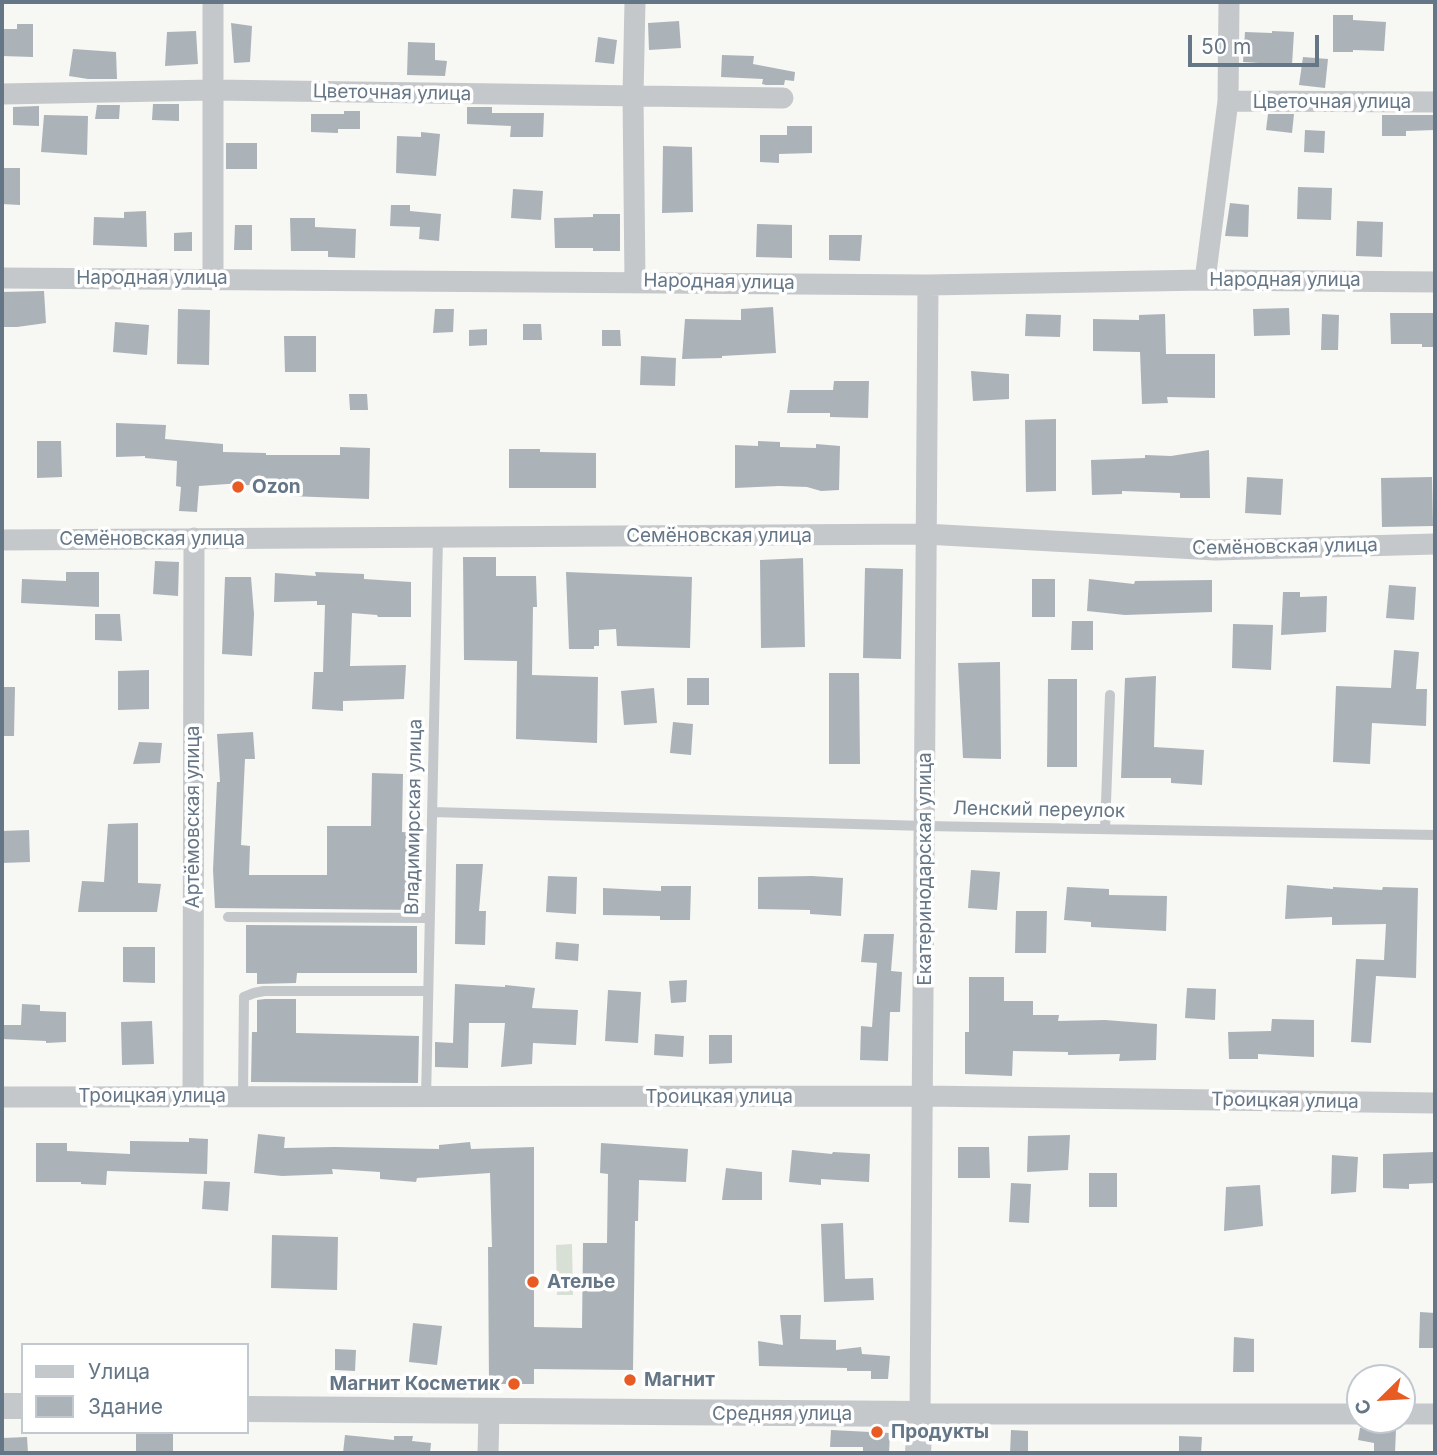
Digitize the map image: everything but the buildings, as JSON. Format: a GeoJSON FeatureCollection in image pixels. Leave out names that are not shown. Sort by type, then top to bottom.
{"type":"FeatureCollection","features":[{"type":"Feature","properties":{"kind":"street"},"geometry":{"type":"LineString","coordinates":[[213,2],[213,278]]}},
{"type":"Feature","properties":{"kind":"street"},"geometry":{"type":"LineString","coordinates":[[635,2],[635,281]]}},
{"type":"Feature","properties":{"kind":"street"},"geometry":{"type":"LineString","coordinates":[[1205,280],[1228,101],[1229,2]]}},
{"type":"Feature","properties":{"kind":"street","name":"Цветочная улица"},"geometry":{"type":"LineString","coordinates":[[2,94],[214,90],[783,98]]}},
{"type":"Feature","properties":{"kind":"street","name":"Цветочная улица"},"geometry":{"type":"LineString","coordinates":[[1228,101],[1435,102]]}},
{"type":"Feature","properties":{"kind":"street","name":"Народная улица"},"geometry":{"type":"LineString","coordinates":[[2,278],[928,285],[1205,280],[1435,282]]}},
{"type":"Feature","properties":{"kind":"street","name":"Екатеринодарская улица"},"geometry":{"type":"LineString","coordinates":[[919,1453],[924,1096],[928,285]]}},
{"type":"Feature","properties":{"kind":"street","name":"Семёновская улица"},"geometry":{"type":"LineString","coordinates":[[2,540],[925,534],[1215,550],[1435,544]]}},
{"type":"Feature","properties":{"kind":"street","name":"Артёмовская улица"},"geometry":{"type":"LineString","coordinates":[[193,1095],[194,538]]}},
{"type":"Feature","properties":{"kind":"street","name":"Троицкая улица"},"geometry":{"type":"LineString","coordinates":[[2,1097],[924,1096],[1435,1103]]}},
{"type":"Feature","properties":{"kind":"street"},"geometry":{"type":"LineString","coordinates":[[2,1406],[21,1406]]}},
{"type":"Feature","properties":{"kind":"street","name":"Средняя улица"},"geometry":{"type":"LineString","coordinates":[[248,1409],[1346,1414]]}},
{"type":"Feature","properties":{"kind":"street"},"geometry":{"type":"LineString","coordinates":[[488,1453],[489,1412]]}},
{"type":"Feature","properties":{"kind":"street"},"geometry":{"type":"LineString","coordinates":[[1416,1414],[1435,1414]]}},
{"type":"Feature","properties":{"kind":"lane","name":"Владимирская улица"},"geometry":{"type":"LineString","coordinates":[[426,1098],[438,537]]}},
{"type":"Feature","properties":{"kind":"lane"},"geometry":{"type":"LineString","coordinates":[[1105,829],[1110,695]]}},
{"type":"Feature","properties":{"kind":"lane","name":"Ленский переулок"},"geometry":{"type":"LineString","coordinates":[[432,812],[925,826],[1435,835]]}},
{"type":"Feature","properties":{"kind":"lane"},"geometry":{"type":"LineString","coordinates":[[228,917],[430,918]]}},
{"type":"Feature","properties":{"kind":"lane"},"geometry":{"type":"LineString","coordinates":[[243,1096],[244,998],[264,991],[428,990]]}},
{"type":"Feature","properties":{"kind":"shaded area"},"geometry":{"type":"Polygon","coordinates":[[[572,1244],[573,1295],[557,1295],[556,1245],[572,1244]]]}},
{"type":"Feature","properties":{"kind":"place","name":"Ozon"},"geometry":{"type":"Point","coordinates":[238,487]}},
{"type":"Feature","properties":{"kind":"place","name":"Ателье"},"geometry":{"type":"Point","coordinates":[533,1282]}},
{"type":"Feature","properties":{"kind":"place","name":"Магнит"},"geometry":{"type":"Point","coordinates":[630,1380]}},
{"type":"Feature","properties":{"kind":"place","name":"Магнит Косметик"},"geometry":{"type":"Point","coordinates":[514,1384]}},
{"type":"Feature","properties":{"kind":"place","name":"Продукты"},"geometry":{"type":"Point","coordinates":[877,1432]}}]}
